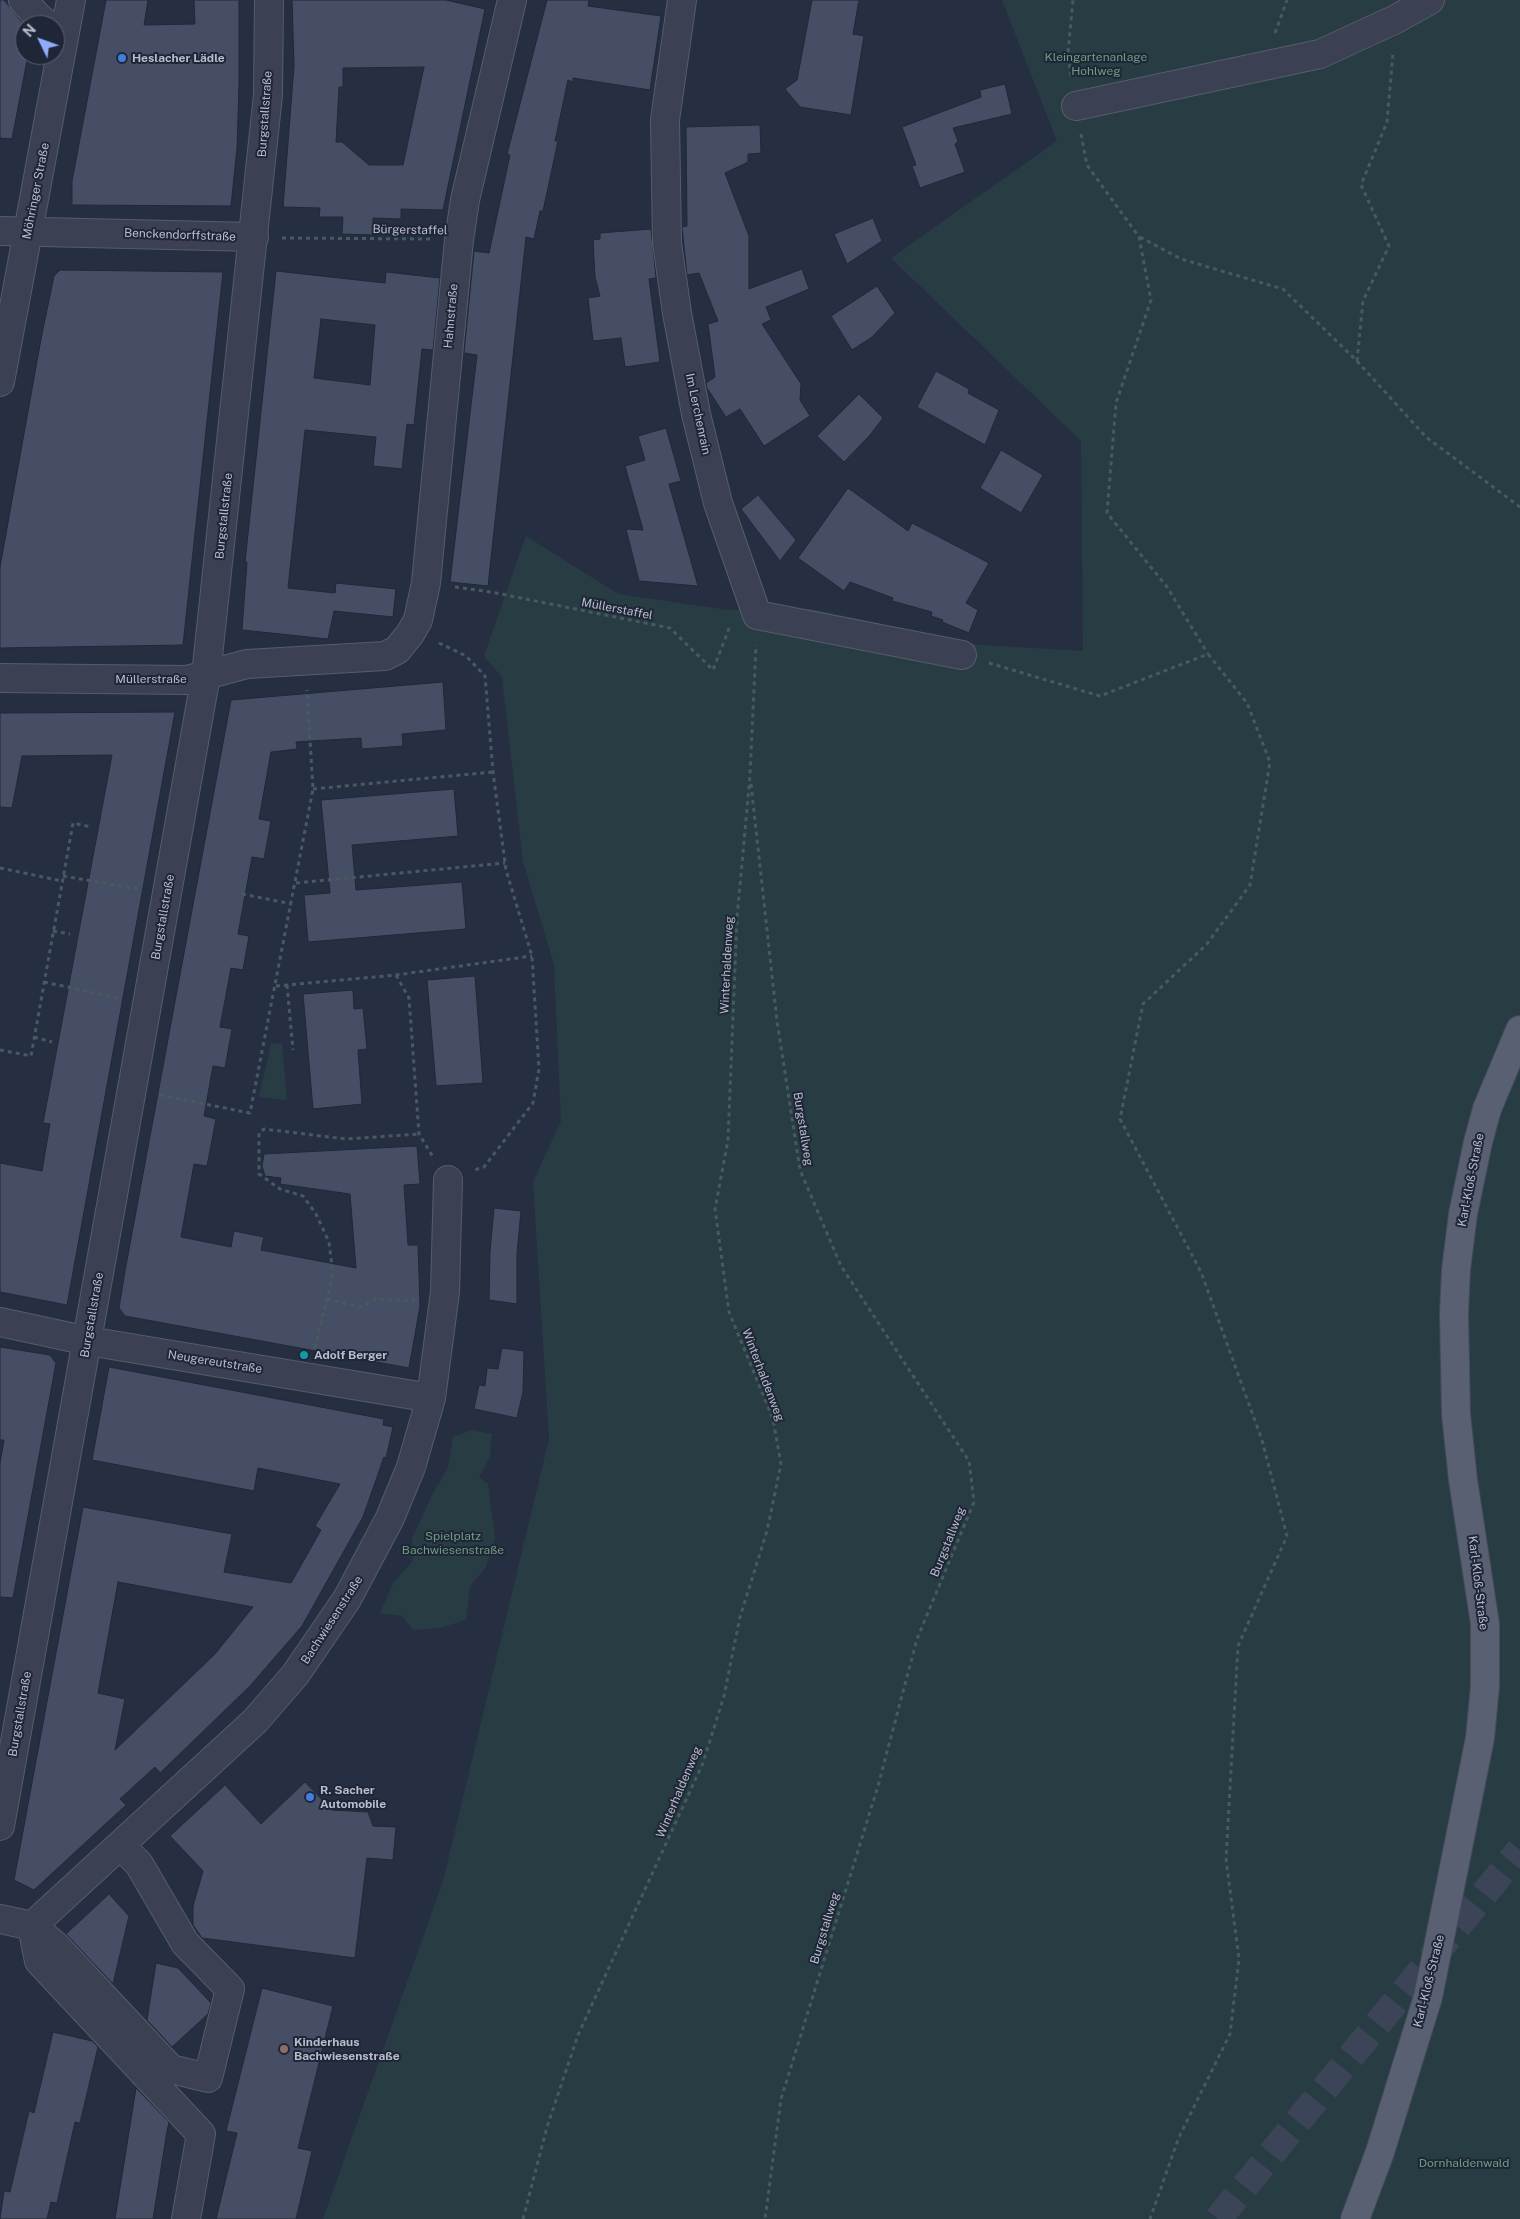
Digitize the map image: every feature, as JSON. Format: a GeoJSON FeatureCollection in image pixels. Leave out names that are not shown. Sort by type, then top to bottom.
{"type":"FeatureCollection","features":[{"type":"Feature","properties":{"kind":"main road","name":"Karl-Kloß-Straße"},"geometry":{"type":"LineString","coordinates":[[1355,2219],[1380,2152],[1428,1997],[1480,1738],[1485,1686],[1485,1624],[1463,1480],[1456,1414],[1454,1313],[1456,1270],[1463,1214],[1478,1142],[1487,1109],[1520,1030]]}},
{"type":"Feature","properties":{"kind":"street"},"geometry":{"type":"LineString","coordinates":[[23,0],[35,15]]}},
{"type":"Feature","properties":{"kind":"street","name":"Möhringer Straße"},"geometry":{"type":"LineString","coordinates":[[63,15],[72,0]]}},
{"type":"Feature","properties":{"kind":"street","name":"Burgstallstraße"},"geometry":{"type":"LineString","coordinates":[[0,1826],[206,675],[268,95],[270,0]]}},
{"type":"Feature","properties":{"kind":"street","name":"Hahnstraße"},"geometry":{"type":"LineString","coordinates":[[410,634],[418,620],[426,583],[458,240],[465,200],[512,0]]}},
{"type":"Feature","properties":{"kind":"street","name":"Im Lerchenrain"},"geometry":{"type":"LineString","coordinates":[[682,0],[665,120],[667,242],[677,313],[698,423],[718,503],[757,616]]}},
{"type":"Feature","properties":{"kind":"street"},"geometry":{"type":"LineString","coordinates":[[1076,106],[1320,54],[1396,19],[1430,0]]}},
{"type":"Feature","properties":{"kind":"street","name":"Möhringer Straße"},"geometry":{"type":"LineString","coordinates":[[0,382],[28,231],[51,65]]}},
{"type":"Feature","properties":{"kind":"street","name":"Benckendorffstraße"},"geometry":{"type":"LineString","coordinates":[[0,231],[254,238]]}},
{"type":"Feature","properties":{"kind":"street"},"geometry":{"type":"LineString","coordinates":[[757,616],[962,655]]}},
{"type":"Feature","properties":{"kind":"street","name":"Müllerstraße"},"geometry":{"type":"LineString","coordinates":[[0,678],[187,680],[247,664],[386,656],[397,650],[410,634]]}},
{"type":"Feature","properties":{"kind":"street","name":"Bachwiesenstraße"},"geometry":{"type":"LineString","coordinates":[[32,1926],[255,1721],[295,1675],[331,1625],[363,1573],[390,1518],[411,1467],[431,1398],[444,1304],[448,1180]]}},
{"type":"Feature","properties":{"kind":"street","name":"Neugereutstraße"},"geometry":{"type":"LineString","coordinates":[[0,1322],[88,1341],[431,1398]]}},
{"type":"Feature","properties":{"kind":"street"},"geometry":{"type":"LineString","coordinates":[[0,1920],[32,1926],[55,1945],[171,2069],[208,2078],[230,1989],[186,1943],[139,1864],[120,1845]]}},
{"type":"Feature","properties":{"kind":"street"},"geometry":{"type":"LineString","coordinates":[[32,1926],[39,1961],[201,2134],[186,2219]]}},
{"type":"Feature","properties":{"kind":"path"},"geometry":{"type":"LineString","coordinates":[[1073,0],[1068,52],[1087,166],[1139,237],[1151,300],[1116,403],[1107,513],[1167,587],[1208,654],[1248,703],[1270,762],[1250,885],[1207,944],[1143,1004],[1120,1119],[1202,1272],[1262,1440],[1287,1536],[1238,1646],[1226,1858],[1239,1959],[1230,2034],[1179,2137],[1150,2219]]}},
{"type":"Feature","properties":{"kind":"path"},"geometry":{"type":"LineString","coordinates":[[1357,361],[1363,301],[1389,246],[1361,184],[1387,122],[1396,19]]}},
{"type":"Feature","properties":{"kind":"path"},"geometry":{"type":"LineString","coordinates":[[1139,237],[1180,259],[1283,289],[1357,361],[1426,438],[1520,507]]}},
{"type":"Feature","properties":{"kind":"path","name":"Benckendorffstraße"},"geometry":{"type":"LineString","coordinates":[[254,238],[360,239]]}},
{"type":"Feature","properties":{"kind":"path","name":"Bürgerstaffel"},"geometry":{"type":"LineString","coordinates":[[360,239],[458,240]]}},
{"type":"Feature","properties":{"kind":"path","name":"Müllerstaffel"},"geometry":{"type":"LineString","coordinates":[[426,583],[491,592],[512,598],[670,628],[713,670],[730,626],[757,616]]}},
{"type":"Feature","properties":{"kind":"path","name":"Winterhaldenweg"},"geometry":{"type":"LineString","coordinates":[[523,2219],[547,2127],[578,2035],[703,1762],[724,1696],[740,1617],[767,1530],[781,1464],[773,1419],[729,1312],[715,1209],[728,1140],[737,918],[750,776],[757,616]]}},
{"type":"Feature","properties":{"kind":"path"},"geometry":{"type":"LineString","coordinates":[[396,975],[409,998],[419,1134],[448,1180],[484,1167],[533,1104],[539,1069],[532,956],[505,863],[493,772],[485,676],[466,656],[448,646]]}},
{"type":"Feature","properties":{"kind":"path"},"geometry":{"type":"LineString","coordinates":[[962,655],[1100,696],[1208,654]]}},
{"type":"Feature","properties":{"kind":"path"},"geometry":{"type":"LineString","coordinates":[[132,1090],[250,1113],[313,789],[306,660]]}},
{"type":"Feature","properties":{"kind":"path"},"geometry":{"type":"LineString","coordinates":[[313,789],[493,772]]}},
{"type":"Feature","properties":{"kind":"path","name":"Burgstallweg"},"geometry":{"type":"LineString","coordinates":[[750,776],[777,1021],[800,1170],[842,1266],[969,1461],[974,1502],[917,1639],[878,1786],[781,2099],[765,2219]]}},
{"type":"Feature","properties":{"kind":"path"},"geometry":{"type":"LineString","coordinates":[[0,1050],[31,1056],[73,823],[91,827]]}},
{"type":"Feature","properties":{"kind":"path"},"geometry":{"type":"LineString","coordinates":[[296,883],[505,863]]}},
{"type":"Feature","properties":{"kind":"path"},"geometry":{"type":"LineString","coordinates":[[0,868],[62,881]]}},
{"type":"Feature","properties":{"kind":"path"},"geometry":{"type":"LineString","coordinates":[[62,876],[168,894]]}},
{"type":"Feature","properties":{"kind":"path"},"geometry":{"type":"LineString","coordinates":[[242,894],[292,904]]}},
{"type":"Feature","properties":{"kind":"path"},"geometry":{"type":"LineString","coordinates":[[53,931],[70,934]]}},
{"type":"Feature","properties":{"kind":"path"},"geometry":{"type":"LineString","coordinates":[[276,986],[396,975],[532,956]]}},
{"type":"Feature","properties":{"kind":"path"},"geometry":{"type":"LineString","coordinates":[[44,982],[148,1003]]}},
{"type":"Feature","properties":{"kind":"path"},"geometry":{"type":"LineString","coordinates":[[287,985],[293,1050]]}},
{"type":"Feature","properties":{"kind":"path"},"geometry":{"type":"LineString","coordinates":[[34,1037],[52,1042]]}},
{"type":"Feature","properties":{"kind":"path"},"geometry":{"type":"LineString","coordinates":[[309,1378],[333,1274],[329,1242],[316,1214],[302,1196],[280,1189],[259,1174],[260,1133],[264,1129],[346,1139],[419,1134]]}},
{"type":"Feature","properties":{"kind":"path"},"geometry":{"type":"LineString","coordinates":[[327,1298],[360,1307],[376,1299],[402,1299],[444,1304]]}},
{"type":"Feature","properties":{"kind":"green space"},"geometry":{"type":"Polygon","coordinates":[[[1002,0],[1520,0],[1520,2219],[323,2219],[443,1881],[549,1439],[533,1182],[561,1121],[554,965],[523,861],[502,677],[484,656],[526,536],[618,594],[728,610],[812,609],[980,645],[1083,651],[1081,441],[891,258],[1057,141],[1002,0]]]}},
{"type":"Feature","properties":{"kind":"green space"},"geometry":{"type":"Polygon","coordinates":[[[282,1043],[287,1100],[259,1097],[271,1044],[282,1043]]]}},
{"type":"Feature","properties":{"kind":"green space","name":"Spielplatz Bachwiesenstraße"},"geometry":{"type":"Polygon","coordinates":[[[472,1430],[492,1434],[490,1456],[479,1477],[488,1484],[495,1537],[486,1567],[470,1586],[466,1620],[439,1628],[413,1630],[402,1616],[380,1613],[393,1583],[413,1561],[412,1539],[433,1493],[448,1468],[453,1437],[472,1430]]]}},
{"type":"Feature","properties":{"kind":"building"},"geometry":{"type":"Polygon","coordinates":[[[0,0],[4,0],[16,15],[15,65],[26,65],[12,139],[0,138],[0,0]]]}},
{"type":"Feature","properties":{"kind":"building"},"geometry":{"type":"Polygon","coordinates":[[[106,0],[148,0],[144,25],[195,24],[194,0],[239,0],[237,148],[231,206],[72,205],[72,181],[106,0]]]}},
{"type":"Feature","properties":{"kind":"building"},"geometry":{"type":"Polygon","coordinates":[[[292,0],[446,0],[485,9],[443,210],[401,209],[401,219],[373,218],[373,235],[342,234],[343,217],[319,217],[320,208],[283,207],[294,66],[292,0]],[[424,67],[343,68],[343,87],[339,87],[336,142],[342,142],[369,165],[403,165],[424,67]]]}},
{"type":"Feature","properties":{"kind":"building"},"geometry":{"type":"Polygon","coordinates":[[[547,0],[589,0],[588,6],[661,16],[650,90],[573,78],[573,82],[568,80],[555,141],[558,141],[543,211],[540,211],[534,239],[526,237],[488,586],[450,582],[477,355],[464,353],[474,251],[489,253],[510,155],[507,154],[547,0]]]}},
{"type":"Feature","properties":{"kind":"building"},"geometry":{"type":"Polygon","coordinates":[[[812,0],[859,0],[853,34],[864,36],[851,115],[800,107],[785,89],[797,80],[812,0]]]}},
{"type":"Feature","properties":{"kind":"building"},"geometry":{"type":"Polygon","coordinates":[[[1005,84],[1012,114],[953,128],[958,141],[955,144],[965,172],[920,188],[912,166],[916,165],[902,127],[981,97],[980,90],[1005,84]]]}},
{"type":"Feature","properties":{"kind":"building"},"geometry":{"type":"Polygon","coordinates":[[[760,125],[761,153],[748,154],[748,162],[725,173],[749,236],[749,289],[802,269],[809,289],[766,307],[771,320],[762,324],[801,384],[800,400],[810,416],[764,446],[740,409],[726,417],[707,388],[706,383],[715,377],[708,324],[718,321],[699,273],[687,275],[682,227],[687,226],[686,127],[760,125]]]}},
{"type":"Feature","properties":{"kind":"building"},"geometry":{"type":"Polygon","coordinates":[[[873,218],[882,241],[847,264],[834,234],[873,218]]]}},
{"type":"Feature","properties":{"kind":"building"},"geometry":{"type":"Polygon","coordinates":[[[651,229],[656,278],[649,279],[660,362],[625,367],[621,338],[593,341],[588,298],[600,296],[595,277],[593,240],[600,239],[600,233],[651,229]]]}},
{"type":"Feature","properties":{"kind":"building"},"geometry":{"type":"Polygon","coordinates":[[[60,270],[223,272],[183,645],[0,648],[0,567],[41,339],[54,276],[60,270]]]}},
{"type":"Feature","properties":{"kind":"building"},"geometry":{"type":"Polygon","coordinates":[[[276,271],[385,283],[386,272],[440,278],[433,350],[422,349],[414,425],[407,424],[402,469],[373,466],[376,437],[305,430],[288,588],[335,593],[336,583],[396,589],[393,617],[334,611],[328,639],[242,630],[247,562],[245,562],[276,271]],[[321,319],[314,378],[370,385],[375,325],[321,319]]]}},
{"type":"Feature","properties":{"kind":"building"},"geometry":{"type":"Polygon","coordinates":[[[877,286],[895,313],[872,337],[852,350],[831,316],[877,286]]]}},
{"type":"Feature","properties":{"kind":"building"},"geometry":{"type":"Polygon","coordinates":[[[936,371],[969,389],[968,393],[999,410],[985,445],[917,407],[936,371]]]}},
{"type":"Feature","properties":{"kind":"building"},"geometry":{"type":"Polygon","coordinates":[[[859,394],[883,418],[870,435],[844,462],[817,436],[859,394]]]}},
{"type":"Feature","properties":{"kind":"building"},"geometry":{"type":"Polygon","coordinates":[[[666,428],[681,481],[669,484],[698,586],[639,581],[626,529],[643,530],[625,466],[645,460],[638,436],[666,428]]]}},
{"type":"Feature","properties":{"kind":"building"},"geometry":{"type":"Polygon","coordinates":[[[1001,450],[1043,475],[1021,513],[980,488],[1001,450]]]}},
{"type":"Feature","properties":{"kind":"building"},"geometry":{"type":"Polygon","coordinates":[[[848,488],[908,531],[912,523],[989,563],[966,603],[978,610],[969,633],[931,616],[932,612],[892,601],[893,598],[850,582],[844,591],[798,558],[848,488]]]}},
{"type":"Feature","properties":{"kind":"building"},"geometry":{"type":"Polygon","coordinates":[[[758,495],[796,540],[780,561],[741,509],[758,495]]]}},
{"type":"Feature","properties":{"kind":"building"},"geometry":{"type":"Polygon","coordinates":[[[443,682],[446,730],[402,734],[403,746],[362,749],[361,738],[296,742],[297,749],[271,752],[259,819],[271,821],[264,859],[252,857],[238,934],[249,936],[243,970],[231,968],[220,1027],[232,1029],[225,1068],[213,1066],[204,1116],[216,1119],[207,1166],[194,1164],[181,1237],[231,1247],[234,1231],[264,1237],[261,1250],[356,1268],[350,1194],[280,1184],[281,1178],[265,1176],[262,1166],[264,1154],[417,1146],[420,1184],[404,1185],[408,1245],[418,1245],[420,1306],[409,1368],[125,1316],[119,1308],[125,1271],[231,700],[443,682]]]}},
{"type":"Feature","properties":{"kind":"building"},"geometry":{"type":"Polygon","coordinates":[[[175,712],[67,1305],[0,1292],[0,1163],[42,1171],[50,1124],[43,1123],[112,755],[22,756],[12,808],[0,807],[0,713],[175,712]]]}},
{"type":"Feature","properties":{"kind":"building"},"geometry":{"type":"Polygon","coordinates":[[[454,789],[458,836],[352,845],[356,890],[462,882],[466,929],[308,942],[304,895],[330,893],[321,800],[454,789]]]}},
{"type":"Feature","properties":{"kind":"building"},"geometry":{"type":"Polygon","coordinates":[[[475,976],[483,1083],[436,1086],[427,980],[475,976]]]}},
{"type":"Feature","properties":{"kind":"building"},"geometry":{"type":"Polygon","coordinates":[[[353,990],[354,1009],[363,1008],[367,1049],[358,1050],[362,1104],[313,1109],[303,994],[353,990]]]}},
{"type":"Feature","properties":{"kind":"building"},"geometry":{"type":"Polygon","coordinates":[[[494,1208],[521,1211],[517,1253],[517,1304],[489,1300],[490,1252],[494,1208]]]}},
{"type":"Feature","properties":{"kind":"building"},"geometry":{"type":"Polygon","coordinates":[[[0,1347],[50,1355],[56,1363],[13,1598],[0,1597],[0,1463],[4,1440],[0,1440],[0,1347]]]}},
{"type":"Feature","properties":{"kind":"building"},"geometry":{"type":"Polygon","coordinates":[[[502,1348],[524,1351],[523,1392],[517,1418],[474,1409],[479,1385],[485,1386],[487,1368],[498,1369],[502,1348]]]}},
{"type":"Feature","properties":{"kind":"building"},"geometry":{"type":"Polygon","coordinates":[[[109,1367],[384,1419],[383,1425],[393,1427],[386,1458],[384,1457],[363,1517],[302,1626],[250,1686],[160,1773],[155,1767],[120,1799],[126,1805],[34,1890],[14,1880],[83,1507],[232,1534],[224,1572],[291,1583],[321,1530],[315,1526],[340,1484],[258,1468],[254,1491],[92,1460],[109,1367]],[[118,1582],[98,1693],[125,1699],[115,1750],[215,1654],[253,1607],[118,1582]]]}},
{"type":"Feature","properties":{"kind":"building"},"geometry":{"type":"Polygon","coordinates":[[[305,1782],[332,1810],[368,1812],[373,1826],[396,1827],[393,1860],[367,1858],[355,1958],[202,1938],[193,1925],[193,1906],[203,1871],[170,1836],[225,1785],[261,1824],[305,1782]]]}},
{"type":"Feature","properties":{"kind":"building"},"geometry":{"type":"Polygon","coordinates":[[[109,1894],[129,1916],[113,1984],[66,1934],[109,1894]]]}},
{"type":"Feature","properties":{"kind":"building"},"geometry":{"type":"Polygon","coordinates":[[[156,1963],[178,1968],[211,2003],[208,2014],[172,2047],[147,2020],[156,1963]]]}},
{"type":"Feature","properties":{"kind":"building","name":"Kinderhaus Bachwiesenstraße"},"geometry":{"type":"Polygon","coordinates":[[[262,1988],[333,2006],[298,2148],[312,2151],[296,2219],[216,2219],[237,2133],[226,2131],[262,1988]]]}},
{"type":"Feature","properties":{"kind":"building"},"geometry":{"type":"Polygon","coordinates":[[[53,2032],[92,2041],[98,2047],[80,2123],[75,2122],[57,2203],[51,2202],[47,2219],[0,2219],[4,2191],[10,2192],[29,2111],[34,2113],[53,2032]]]}},
{"type":"Feature","properties":{"kind":"building"},"geometry":{"type":"Polygon","coordinates":[[[136,2088],[169,2122],[153,2219],[115,2219],[136,2088]]]}},
{"type":"Feature","properties":{"kind":"tunnel"},"geometry":{"type":"LineString","coordinates":[[1218,2219],[1520,1850]]}},
{"type":"Feature","properties":{"kind":"place","name":"Heslacher Lädle"},"geometry":{"type":"Point","coordinates":[122,58]}},
{"type":"Feature","properties":{"kind":"place","name":"Adolf Berger"},"geometry":{"type":"Point","coordinates":[304,1355]}},
{"type":"Feature","properties":{"kind":"place","name":"R. Sacher Automobile"},"geometry":{"type":"Point","coordinates":[310,1797]}},
{"type":"Feature","properties":{"kind":"place","name":"Kinderhaus Bachwiesenstraße"},"geometry":{"type":"Point","coordinates":[284,2049]}},
{"type":"Feature","properties":{"kind":"park label","name":"Kleingartenanlage Hohlweg"},"geometry":{"type":"Point","coordinates":[1096,64]}},
{"type":"Feature","properties":{"kind":"park label","name":"Dornhaldenwald"},"geometry":{"type":"Point","coordinates":[1464,2163]}}]}
